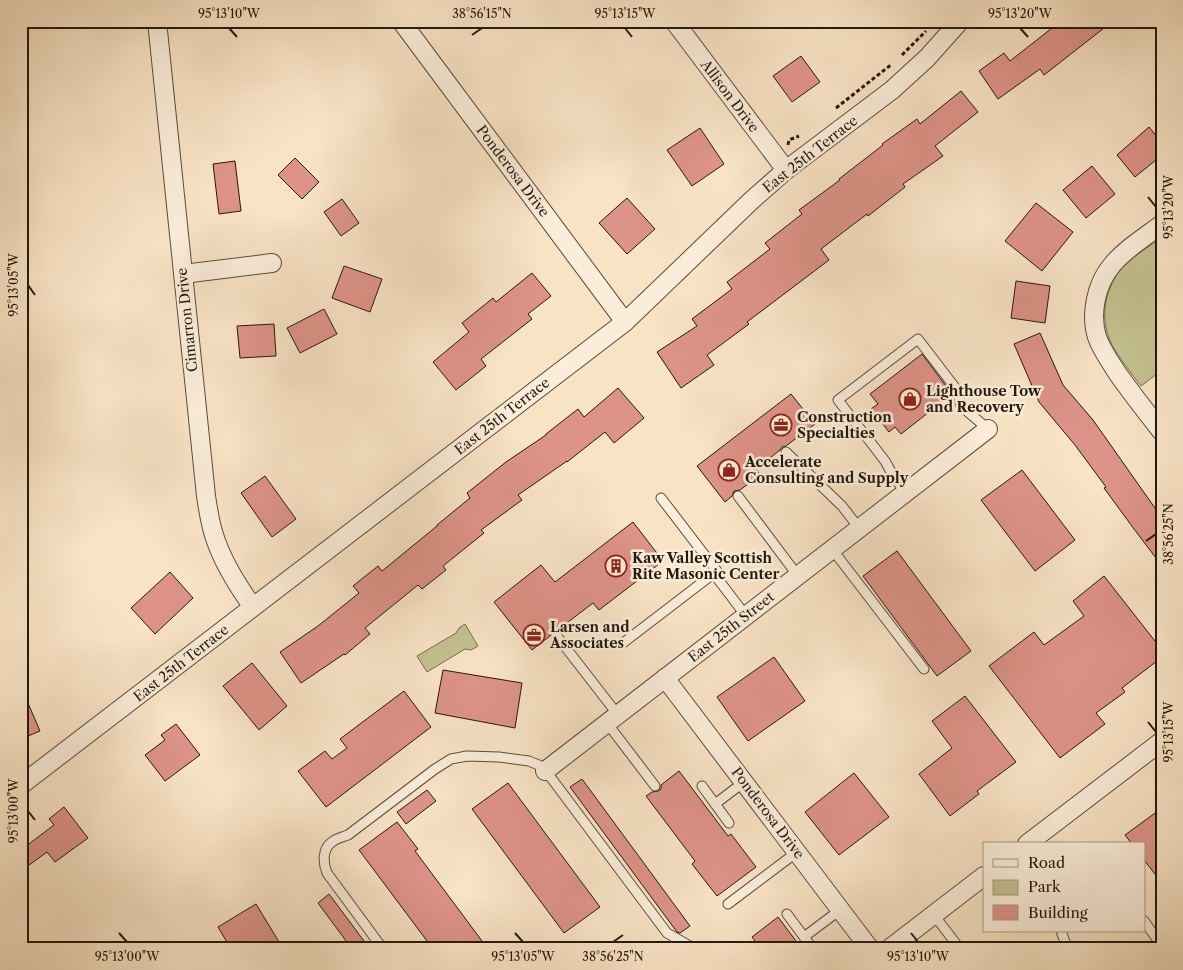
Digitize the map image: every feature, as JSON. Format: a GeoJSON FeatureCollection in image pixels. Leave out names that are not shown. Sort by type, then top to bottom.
{"type":"FeatureCollection","features":[{"type":"Feature","properties":{"kind":"street","name":"Cimarron Drive"},"geometry":{"type":"LineString","coordinates":[[157,21],[206,496],[213,533],[223,560],[253,607]]}},
{"type":"Feature","properties":{"kind":"street","name":"Ponderosa Drive"},"geometry":{"type":"LineString","coordinates":[[402,21],[625,322]]}},
{"type":"Feature","properties":{"kind":"street","name":"Allison Drive"},"geometry":{"type":"LineString","coordinates":[[674,21],[786,170]]}},
{"type":"Feature","properties":{"kind":"street","name":"East 25th Terrace"},"geometry":{"type":"LineString","coordinates":[[21,785],[625,322],[752,200],[786,170],[892,90],[927,58],[960,21]]}},
{"type":"Feature","properties":{"kind":"street"},"geometry":{"type":"LineString","coordinates":[[1162,224],[1110,266],[1101,281],[1096,297],[1094,315],[1097,338],[1108,358],[1162,432]]}},
{"type":"Feature","properties":{"kind":"street"},"geometry":{"type":"LineString","coordinates":[[183,274],[272,263]]}},
{"type":"Feature","properties":{"kind":"street","name":"East 25th Street"},"geometry":{"type":"LineString","coordinates":[[546,771],[988,429]]}},
{"type":"Feature","properties":{"kind":"street","name":"Ponderosa Drive"},"geometry":{"type":"LineString","coordinates":[[666,678],[870,949]]}},
{"type":"Feature","properties":{"kind":"street"},"geometry":{"type":"LineString","coordinates":[[1030,842],[1162,741]]}},
{"type":"Feature","properties":{"kind":"street"},"geometry":{"type":"LineString","coordinates":[[890,949],[983,877]]}},
{"type":"Feature","properties":{"kind":"lane"},"geometry":{"type":"LineString","coordinates":[[906,492],[895,479],[885,461],[838,400],[918,339],[957,390],[961,406],[988,429]]}},
{"type":"Feature","properties":{"kind":"lane"},"geometry":{"type":"LineString","coordinates":[[786,452],[842,506],[859,528]]}},
{"type":"Feature","properties":{"kind":"lane"},"geometry":{"type":"LineString","coordinates":[[738,496],[798,576]]}},
{"type":"Feature","properties":{"kind":"lane"},"geometry":{"type":"LineString","coordinates":[[623,643],[717,571],[661,498]]}},
{"type":"Feature","properties":{"kind":"lane"},"geometry":{"type":"LineString","coordinates":[[832,549],[924,669]]}},
{"type":"Feature","properties":{"kind":"lane"},"geometry":{"type":"LineString","coordinates":[[714,574],[746,616]]}},
{"type":"Feature","properties":{"kind":"lane"},"geometry":{"type":"LineString","coordinates":[[556,635],[613,719],[655,786]]}},
{"type":"Feature","properties":{"kind":"lane"},"geometry":{"type":"LineString","coordinates":[[383,949],[327,873],[324,865],[326,848],[332,842],[348,835],[435,769],[451,759],[467,756],[499,757],[529,761],[541,766],[667,933],[695,949]]}},
{"type":"Feature","properties":{"kind":"lane"},"geometry":{"type":"LineString","coordinates":[[715,804],[744,782]]}},
{"type":"Feature","properties":{"kind":"lane"},"geometry":{"type":"LineString","coordinates":[[702,786],[729,823]]}},
{"type":"Feature","properties":{"kind":"lane"},"geometry":{"type":"LineString","coordinates":[[728,904],[797,852]]}},
{"type":"Feature","properties":{"kind":"lane"},"geometry":{"type":"LineString","coordinates":[[804,937],[840,910]]}},
{"type":"Feature","properties":{"kind":"lane"},"geometry":{"type":"LineString","coordinates":[[787,914],[813,949]]}},
{"type":"Feature","properties":{"kind":"lane"},"geometry":{"type":"LineString","coordinates":[[934,915],[957,946],[953,949]]}},
{"type":"Feature","properties":{"kind":"lane"},"geometry":{"type":"LineString","coordinates":[[1146,924],[1162,946]]}},
{"type":"Feature","properties":{"kind":"lane"},"geometry":{"type":"LineString","coordinates":[[1062,932],[1068,949]]}},
{"type":"Feature","properties":{"kind":"green space"},"geometry":{"type":"Polygon","coordinates":[[[1162,237],[1162,370],[1141,386],[1112,345],[1106,325],[1105,305],[1111,285],[1122,268],[1162,237]]]}},
{"type":"Feature","properties":{"kind":"green space"},"geometry":{"type":"Polygon","coordinates":[[[465,624],[478,646],[471,650],[465,649],[427,672],[417,656],[456,633],[465,624]]]}},
{"type":"Feature","properties":{"kind":"building"},"geometry":{"type":"Polygon","coordinates":[[[1061,21],[1113,21],[1044,75],[1040,69],[998,99],[979,71],[1004,53],[1010,61],[1061,21]]]}},
{"type":"Feature","properties":{"kind":"building"},"geometry":{"type":"Polygon","coordinates":[[[801,56],[820,82],[792,102],[773,76],[801,56]]]}},
{"type":"Feature","properties":{"kind":"building"},"geometry":{"type":"Polygon","coordinates":[[[961,91],[978,112],[935,146],[943,156],[903,184],[905,187],[868,216],[867,214],[821,249],[829,260],[707,355],[714,365],[681,388],[657,352],[697,326],[692,319],[732,289],[727,282],[770,249],[765,243],[802,214],[799,210],[840,180],[882,144],[917,119],[920,124],[961,91]]]}},
{"type":"Feature","properties":{"kind":"building"},"geometry":{"type":"Polygon","coordinates":[[[1149,127],[1162,143],[1162,155],[1135,177],[1117,155],[1149,127]]]}},
{"type":"Feature","properties":{"kind":"building"},"geometry":{"type":"Polygon","coordinates":[[[700,128],[724,164],[692,186],[667,150],[700,128]]]}},
{"type":"Feature","properties":{"kind":"building"},"geometry":{"type":"Polygon","coordinates":[[[295,158],[319,182],[302,199],[278,175],[295,158]]]}},
{"type":"Feature","properties":{"kind":"building"},"geometry":{"type":"Polygon","coordinates":[[[235,161],[241,211],[219,214],[213,164],[235,161]]]}},
{"type":"Feature","properties":{"kind":"building"},"geometry":{"type":"Polygon","coordinates":[[[1092,166],[1115,194],[1086,218],[1063,190],[1092,166]]]}},
{"type":"Feature","properties":{"kind":"building"},"geometry":{"type":"Polygon","coordinates":[[[627,198],[655,229],[627,254],[599,223],[627,198]]]}},
{"type":"Feature","properties":{"kind":"building"},"geometry":{"type":"Polygon","coordinates":[[[342,199],[359,223],[341,236],[324,212],[342,199]]]}},
{"type":"Feature","properties":{"kind":"building"},"geometry":{"type":"Polygon","coordinates":[[[1036,203],[1073,232],[1042,271],[1005,241],[1036,203]]]}},
{"type":"Feature","properties":{"kind":"building"},"geometry":{"type":"Polygon","coordinates":[[[344,266],[382,279],[370,312],[332,298],[344,266]]]}},
{"type":"Feature","properties":{"kind":"building"},"geometry":{"type":"Polygon","coordinates":[[[532,273],[551,296],[528,314],[532,319],[481,359],[486,366],[456,390],[433,362],[469,332],[462,323],[493,298],[496,302],[532,273]]]}},
{"type":"Feature","properties":{"kind":"building"},"geometry":{"type":"Polygon","coordinates":[[[1016,281],[1050,286],[1045,323],[1011,318],[1016,281]]]}},
{"type":"Feature","properties":{"kind":"building"},"geometry":{"type":"Polygon","coordinates":[[[324,309],[337,334],[300,353],[287,328],[324,309]]]}},
{"type":"Feature","properties":{"kind":"building"},"geometry":{"type":"Polygon","coordinates":[[[274,324],[276,356],[240,358],[237,326],[274,324]]]}},
{"type":"Feature","properties":{"kind":"building"},"geometry":{"type":"Polygon","coordinates":[[[1040,333],[1063,385],[1093,420],[1162,518],[1162,566],[1104,488],[1106,487],[1075,445],[1039,402],[1014,344],[1040,333]]]}},
{"type":"Feature","properties":{"kind":"building","name":"Lighthouse Tow and Recovery"},"geometry":{"type":"Polygon","coordinates":[[[922,354],[952,394],[901,434],[895,427],[889,432],[871,409],[878,404],[870,394],[922,354]]]}},
{"type":"Feature","properties":{"kind":"building"},"geometry":{"type":"Polygon","coordinates":[[[618,388],[644,418],[614,443],[605,432],[567,462],[518,495],[522,500],[481,530],[484,533],[443,566],[446,570],[422,589],[418,585],[365,628],[370,634],[345,655],[301,683],[280,652],[318,626],[359,593],[353,586],[378,566],[382,571],[470,498],[467,493],[506,462],[546,435],[578,409],[584,417],[618,388]]]}},
{"type":"Feature","properties":{"kind":"building"},"geometry":{"type":"Polygon","coordinates":[[[791,394],[815,424],[782,447],[756,469],[760,475],[740,490],[734,491],[732,496],[725,502],[697,466],[791,394]]]}},
{"type":"Feature","properties":{"kind":"building"},"geometry":{"type":"Polygon","coordinates":[[[1022,470],[1075,540],[1035,571],[981,500],[1022,470]]]}},
{"type":"Feature","properties":{"kind":"building"},"geometry":{"type":"Polygon","coordinates":[[[265,476],[296,519],[272,537],[241,493],[265,476]]]}},
{"type":"Feature","properties":{"kind":"building"},"geometry":{"type":"Polygon","coordinates":[[[633,522],[663,561],[599,610],[593,603],[559,629],[550,632],[550,636],[532,650],[494,602],[541,565],[555,582],[633,522]]]}},
{"type":"Feature","properties":{"kind":"building"},"geometry":{"type":"Polygon","coordinates":[[[897,551],[971,651],[937,676],[863,576],[897,551]]]}},
{"type":"Feature","properties":{"kind":"building"},"geometry":{"type":"Polygon","coordinates":[[[170,572],[193,598],[155,634],[131,608],[170,572]]]}},
{"type":"Feature","properties":{"kind":"building"},"geometry":{"type":"Polygon","coordinates":[[[1104,576],[1162,650],[1162,657],[1122,688],[1125,692],[1096,713],[1105,724],[1060,758],[989,666],[1034,632],[1044,645],[1084,616],[1073,601],[1104,576]]]}},
{"type":"Feature","properties":{"kind":"building"},"geometry":{"type":"Polygon","coordinates":[[[774,657],[805,701],[748,741],[717,697],[774,657]]]}},
{"type":"Feature","properties":{"kind":"building"},"geometry":{"type":"Polygon","coordinates":[[[252,663],[287,706],[259,730],[223,686],[252,663]]]}},
{"type":"Feature","properties":{"kind":"building"},"geometry":{"type":"Polygon","coordinates":[[[443,670],[522,683],[515,728],[435,713],[443,670]]]}},
{"type":"Feature","properties":{"kind":"building"},"geometry":{"type":"Polygon","coordinates":[[[21,687],[40,731],[21,739],[21,687]]]}},
{"type":"Feature","properties":{"kind":"building"},"geometry":{"type":"Polygon","coordinates":[[[404,691],[431,727],[326,807],[298,771],[325,751],[332,759],[347,748],[340,739],[404,691]]]}},
{"type":"Feature","properties":{"kind":"building"},"geometry":{"type":"Polygon","coordinates":[[[965,696],[1016,762],[977,791],[979,794],[950,816],[919,774],[952,748],[932,721],[965,696]]]}},
{"type":"Feature","properties":{"kind":"building"},"geometry":{"type":"Polygon","coordinates":[[[176,724],[200,755],[165,781],[145,755],[165,740],[161,735],[176,724]]]}},
{"type":"Feature","properties":{"kind":"building"},"geometry":{"type":"Polygon","coordinates":[[[679,771],[728,836],[731,834],[756,867],[717,896],[692,864],[695,861],[646,796],[661,789],[661,785],[679,771]]]}},
{"type":"Feature","properties":{"kind":"building"},"geometry":{"type":"Polygon","coordinates":[[[854,773],[889,817],[839,855],[805,812],[854,773]]]}},
{"type":"Feature","properties":{"kind":"building"},"geometry":{"type":"Polygon","coordinates":[[[582,779],[690,926],[680,933],[677,932],[570,787],[582,779]]]}},
{"type":"Feature","properties":{"kind":"building"},"geometry":{"type":"Polygon","coordinates":[[[508,783],[600,907],[564,933],[472,809],[508,783]]]}},
{"type":"Feature","properties":{"kind":"building"},"geometry":{"type":"Polygon","coordinates":[[[427,790],[436,801],[406,824],[397,812],[427,790]]]}},
{"type":"Feature","properties":{"kind":"building"},"geometry":{"type":"Polygon","coordinates":[[[64,807],[88,838],[55,862],[47,852],[21,871],[21,850],[54,825],[49,819],[64,807]]]}},
{"type":"Feature","properties":{"kind":"building"},"geometry":{"type":"Polygon","coordinates":[[[1162,808],[1162,883],[1146,863],[1146,842],[1130,842],[1125,835],[1162,808]]]}},
{"type":"Feature","properties":{"kind":"building"},"geometry":{"type":"Polygon","coordinates":[[[397,822],[418,849],[415,851],[488,949],[433,949],[359,850],[397,822]]]}},
{"type":"Feature","properties":{"kind":"building"},"geometry":{"type":"Polygon","coordinates":[[[329,894],[370,949],[352,949],[318,903],[329,894]]]}},
{"type":"Feature","properties":{"kind":"building"},"geometry":{"type":"Polygon","coordinates":[[[256,904],[279,942],[268,949],[231,949],[218,927],[256,904]]]}},
{"type":"Feature","properties":{"kind":"building"},"geometry":{"type":"Polygon","coordinates":[[[778,917],[802,949],[761,949],[752,937],[778,917]]]}},
{"type":"Feature","properties":{"kind":"place","name":"Lighthouse Tow and Recovery"},"geometry":{"type":"Point","coordinates":[910,399]}},
{"type":"Feature","properties":{"kind":"place","name":"Construction Specialties"},"geometry":{"type":"Point","coordinates":[781,425]}},
{"type":"Feature","properties":{"kind":"place","name":"Accelerate Consulting and Supply"},"geometry":{"type":"Point","coordinates":[729,470]}},
{"type":"Feature","properties":{"kind":"place","name":"Kaw Valley Scottish Rite Masonic Center"},"geometry":{"type":"Point","coordinates":[616,566]}},
{"type":"Feature","properties":{"kind":"place","name":"Larsen and Associates"},"geometry":{"type":"Point","coordinates":[534,635]}}]}
